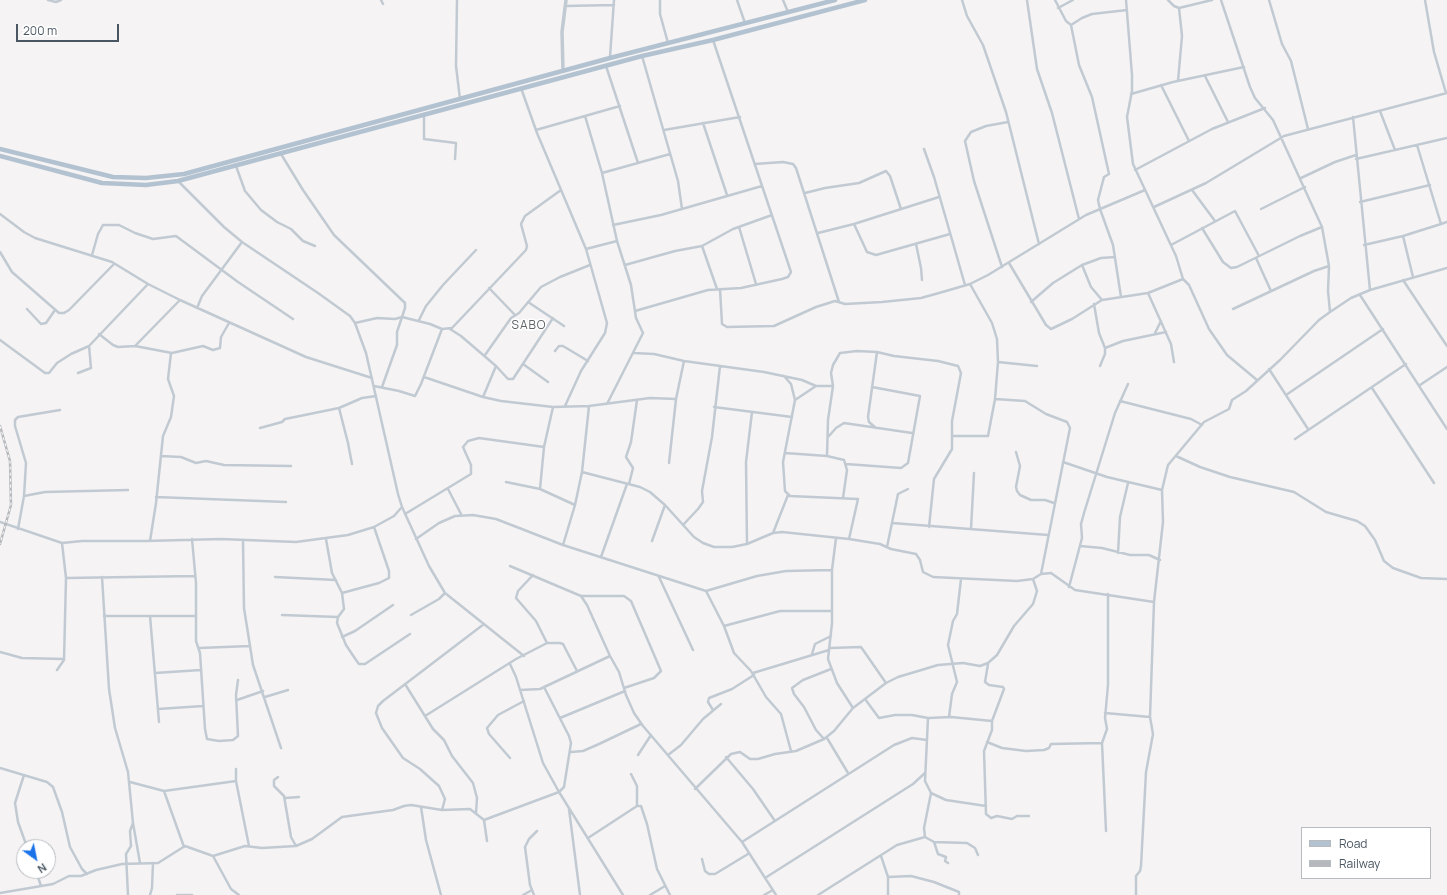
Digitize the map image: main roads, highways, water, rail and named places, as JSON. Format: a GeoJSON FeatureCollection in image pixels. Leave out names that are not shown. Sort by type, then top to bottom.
{"type":"FeatureCollection","features":[{"type":"Feature","properties":{"kind":"main road"},"geometry":{"type":"LineString","coordinates":[[0,149],[96,174],[130,178],[164,177],[184,174],[460,98],[834,0]]}},
{"type":"Feature","properties":{"kind":"main road"},"geometry":{"type":"LineString","coordinates":[[0,156],[102,183],[146,184],[178,181],[642,56],[713,40],[865,0]]}},
{"type":"Feature","properties":{"kind":"railway"},"geometry":{"type":"LineString","coordinates":[[0,426],[10,461],[11,505],[0,544]]}},
{"type":"Feature","properties":{"kind":"district","name":"SABO"},"geometry":{"type":"Point","coordinates":[529,326]}}]}
